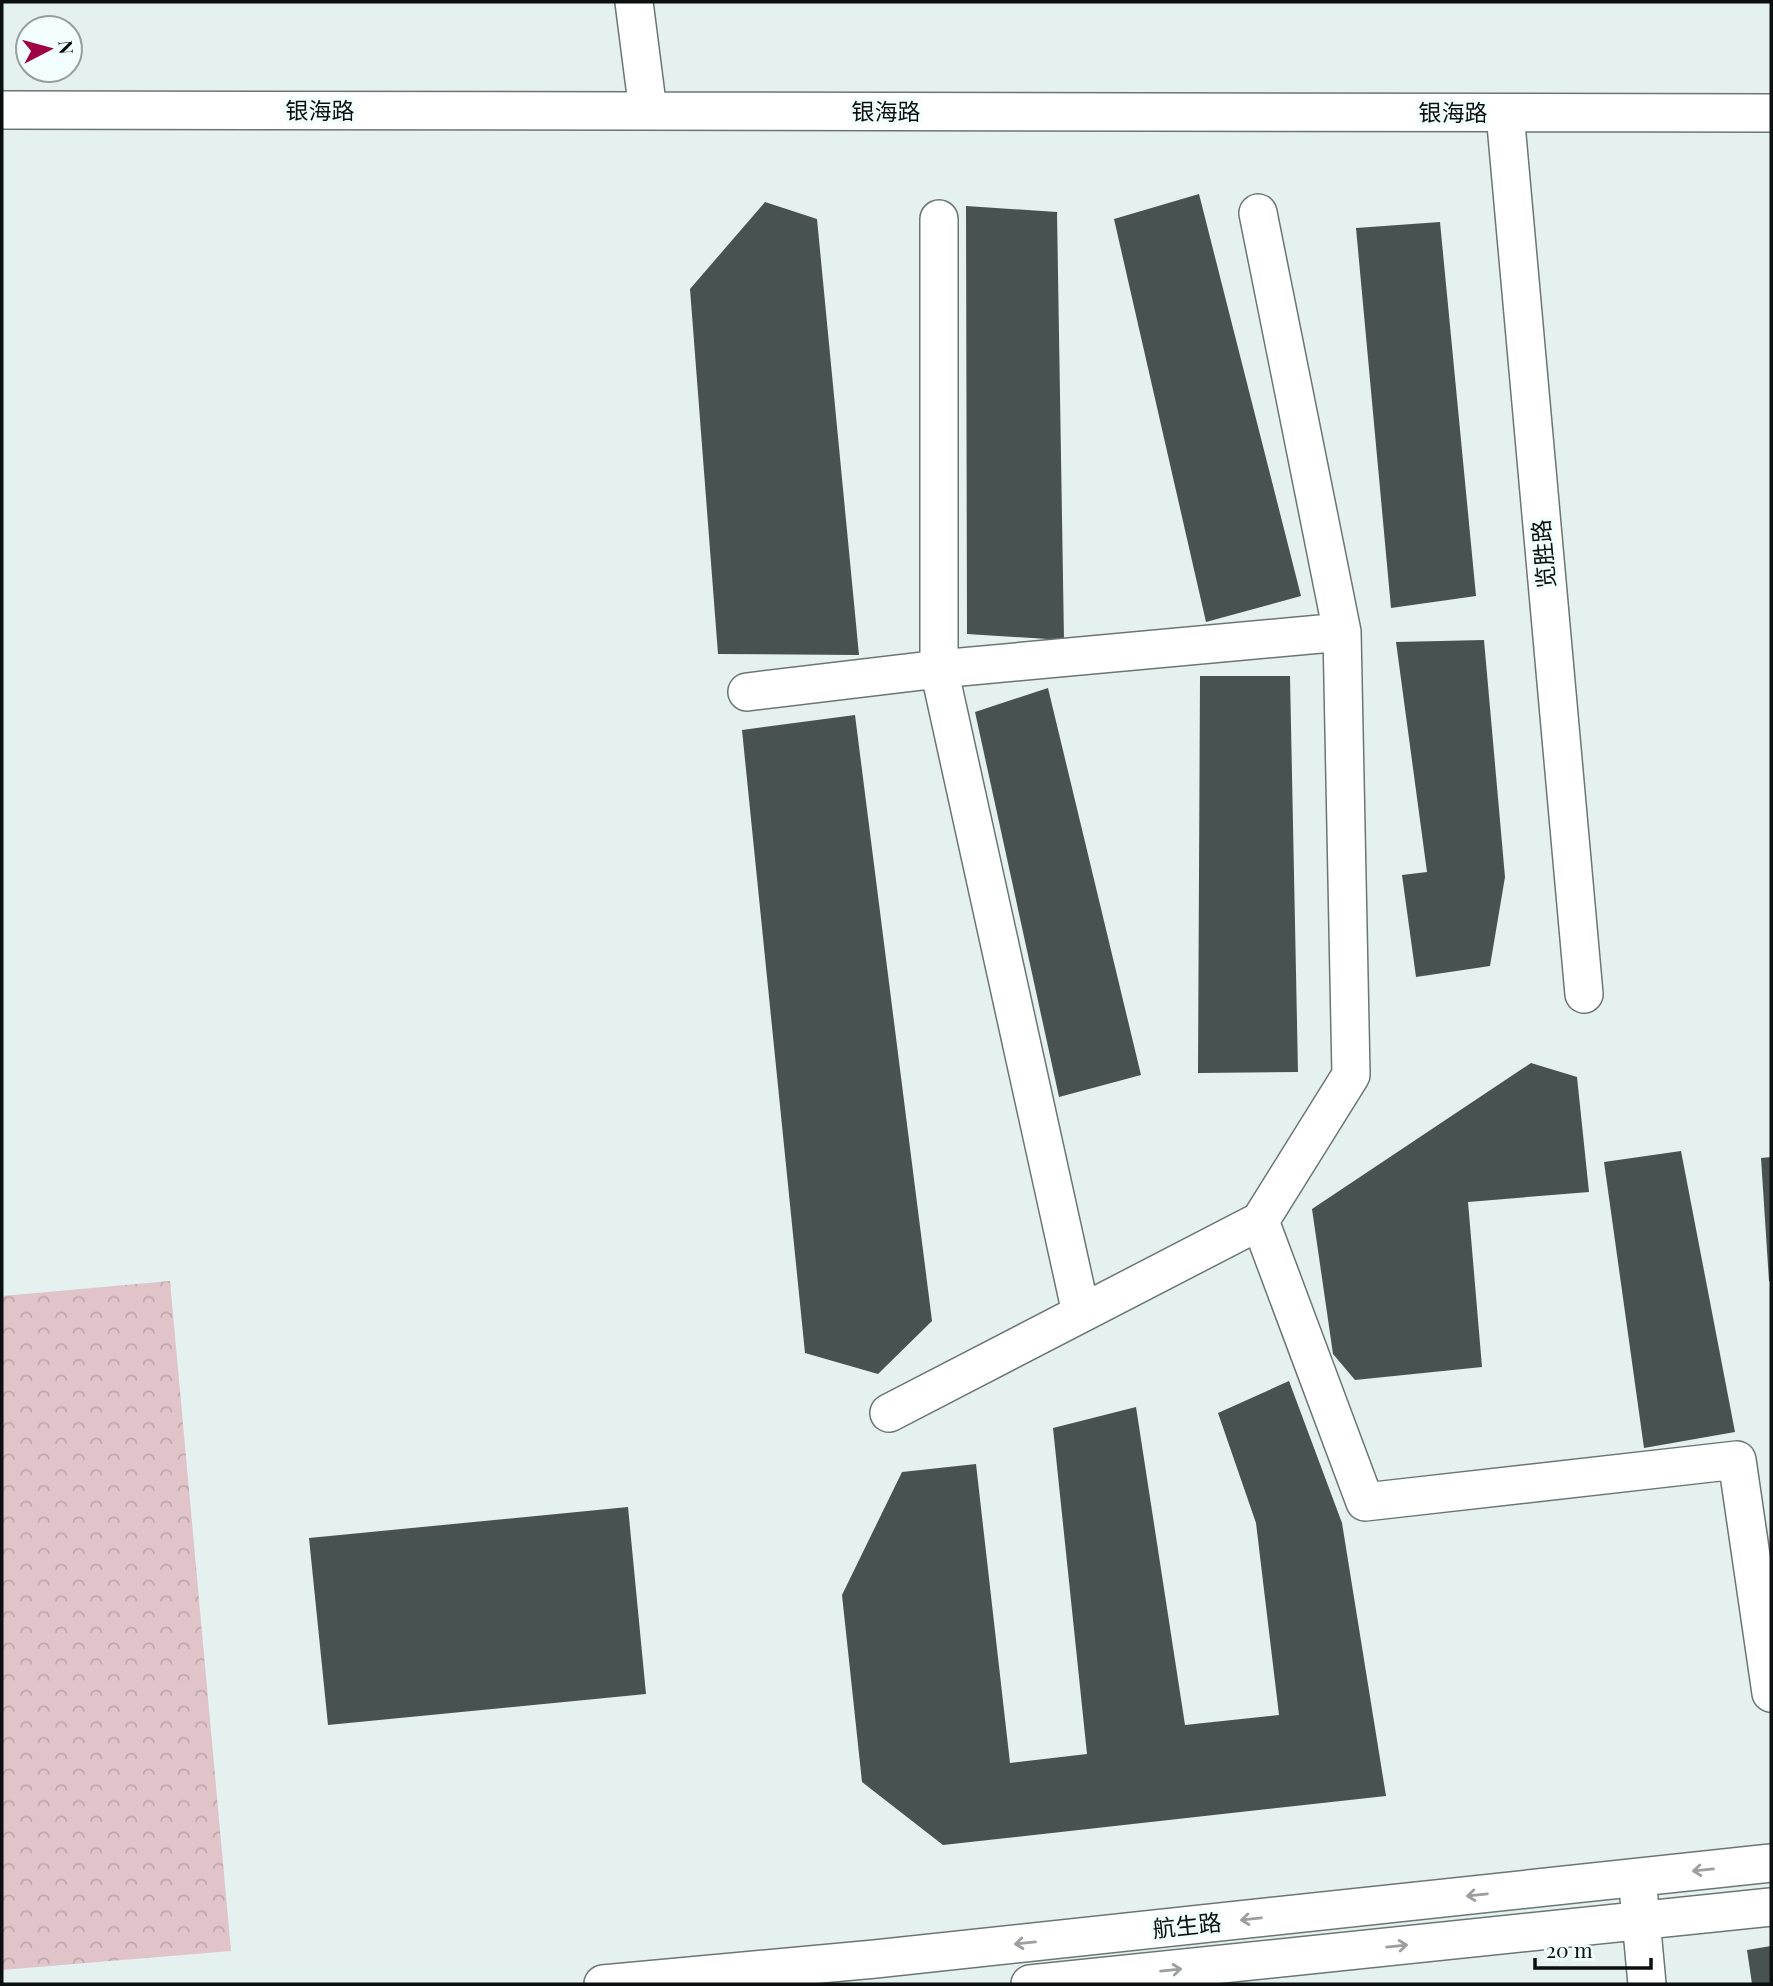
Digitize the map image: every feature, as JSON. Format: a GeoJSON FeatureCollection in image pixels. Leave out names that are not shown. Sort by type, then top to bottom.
{"type":"FeatureCollection","features":[{"type":"Feature","properties":{"kind":"street"},"geometry":{"type":"LineString","coordinates":[[634,2],[649,111]]}},
{"type":"Feature","properties":{"kind":"street","name":"银海路"},"geometry":{"type":"LineString","coordinates":[[2,110],[1771,113]]}},
{"type":"Feature","properties":{"kind":"street","name":"览胜路"},"geometry":{"type":"LineString","coordinates":[[1505,113],[1584,994]]}},
{"type":"Feature","properties":{"kind":"street"},"geometry":{"type":"LineString","coordinates":[[889,1413],[1260,1221],[1352,1075],[1342,632],[1258,214]]}},
{"type":"Feature","properties":{"kind":"street"},"geometry":{"type":"LineString","coordinates":[[939,219],[939,669],[1081,1313]]}},
{"type":"Feature","properties":{"kind":"street"},"geometry":{"type":"LineString","coordinates":[[747,692],[939,669],[1342,632]]}},
{"type":"Feature","properties":{"kind":"street"},"geometry":{"type":"LineString","coordinates":[[1260,1221],[1365,1502],[1737,1460],[1771,1692]]}},
{"type":"Feature","properties":{"kind":"street","name":"航生路"},"geometry":{"type":"LineString","coordinates":[[603,1984],[877,1972],[1637,1877],[1771,1863]]}},
{"type":"Feature","properties":{"kind":"street"},"geometry":{"type":"LineString","coordinates":[[1637,1877],[1647,1984]]}},
{"type":"Feature","properties":{"kind":"street"},"geometry":{"type":"LineString","coordinates":[[1030,1984],[1771,1908]]}},
{"type":"Feature","properties":{"kind":"green space"},"geometry":{"type":"Polygon","coordinates":[[[170,1281],[231,1951],[2,1970],[2,1296],[170,1281]]]}},
{"type":"Feature","properties":{"kind":"building"},"geometry":{"type":"Polygon","coordinates":[[[1199,194],[1301,596],[1206,622],[1114,219],[1199,194]]]}},
{"type":"Feature","properties":{"kind":"building"},"geometry":{"type":"Polygon","coordinates":[[[765,202],[817,219],[859,655],[718,654],[690,289],[765,202]]]}},
{"type":"Feature","properties":{"kind":"building"},"geometry":{"type":"Polygon","coordinates":[[[966,206],[1057,212],[1064,640],[967,634],[966,206]]]}},
{"type":"Feature","properties":{"kind":"building"},"geometry":{"type":"Polygon","coordinates":[[[1440,222],[1476,596],[1391,608],[1356,228],[1440,222]]]}},
{"type":"Feature","properties":{"kind":"building"},"geometry":{"type":"Polygon","coordinates":[[[1484,640],[1505,877],[1490,966],[1416,977],[1402,875],[1427,872],[1396,642],[1484,640]]]}},
{"type":"Feature","properties":{"kind":"building"},"geometry":{"type":"Polygon","coordinates":[[[1200,676],[1290,676],[1298,1072],[1198,1073],[1200,676]]]}},
{"type":"Feature","properties":{"kind":"building"},"geometry":{"type":"Polygon","coordinates":[[[1048,688],[1141,1075],[1059,1097],[975,712],[1048,688]]]}},
{"type":"Feature","properties":{"kind":"building"},"geometry":{"type":"Polygon","coordinates":[[[855,715],[932,1321],[878,1374],[805,1353],[742,730],[855,715]]]}},
{"type":"Feature","properties":{"kind":"building"},"geometry":{"type":"Polygon","coordinates":[[[1531,1063],[1577,1077],[1589,1192],[1468,1202],[1482,1367],[1355,1380],[1333,1354],[1312,1209],[1531,1063]]]}},
{"type":"Feature","properties":{"kind":"building"},"geometry":{"type":"Polygon","coordinates":[[[1681,1151],[1735,1432],[1644,1448],[1604,1162],[1681,1151]]]}},
{"type":"Feature","properties":{"kind":"building"},"geometry":{"type":"Polygon","coordinates":[[[1771,1157],[1771,1281],[1769,1281],[1761,1158],[1771,1157]]]}},
{"type":"Feature","properties":{"kind":"building"},"geometry":{"type":"Polygon","coordinates":[[[1289,1381],[1342,1523],[1386,1796],[943,1845],[862,1782],[842,1595],[902,1472],[976,1464],[1010,1763],[1087,1754],[1053,1428],[1136,1407],[1185,1725],[1279,1715],[1256,1523],[1218,1413],[1289,1381]]]}},
{"type":"Feature","properties":{"kind":"building"},"geometry":{"type":"Polygon","coordinates":[[[628,1507],[646,1694],[328,1725],[309,1538],[628,1507]]]}},
{"type":"Feature","properties":{"kind":"building"},"geometry":{"type":"Polygon","coordinates":[[[1771,1946],[1771,1984],[1752,1984],[1747,1950],[1771,1946]]]}}]}
